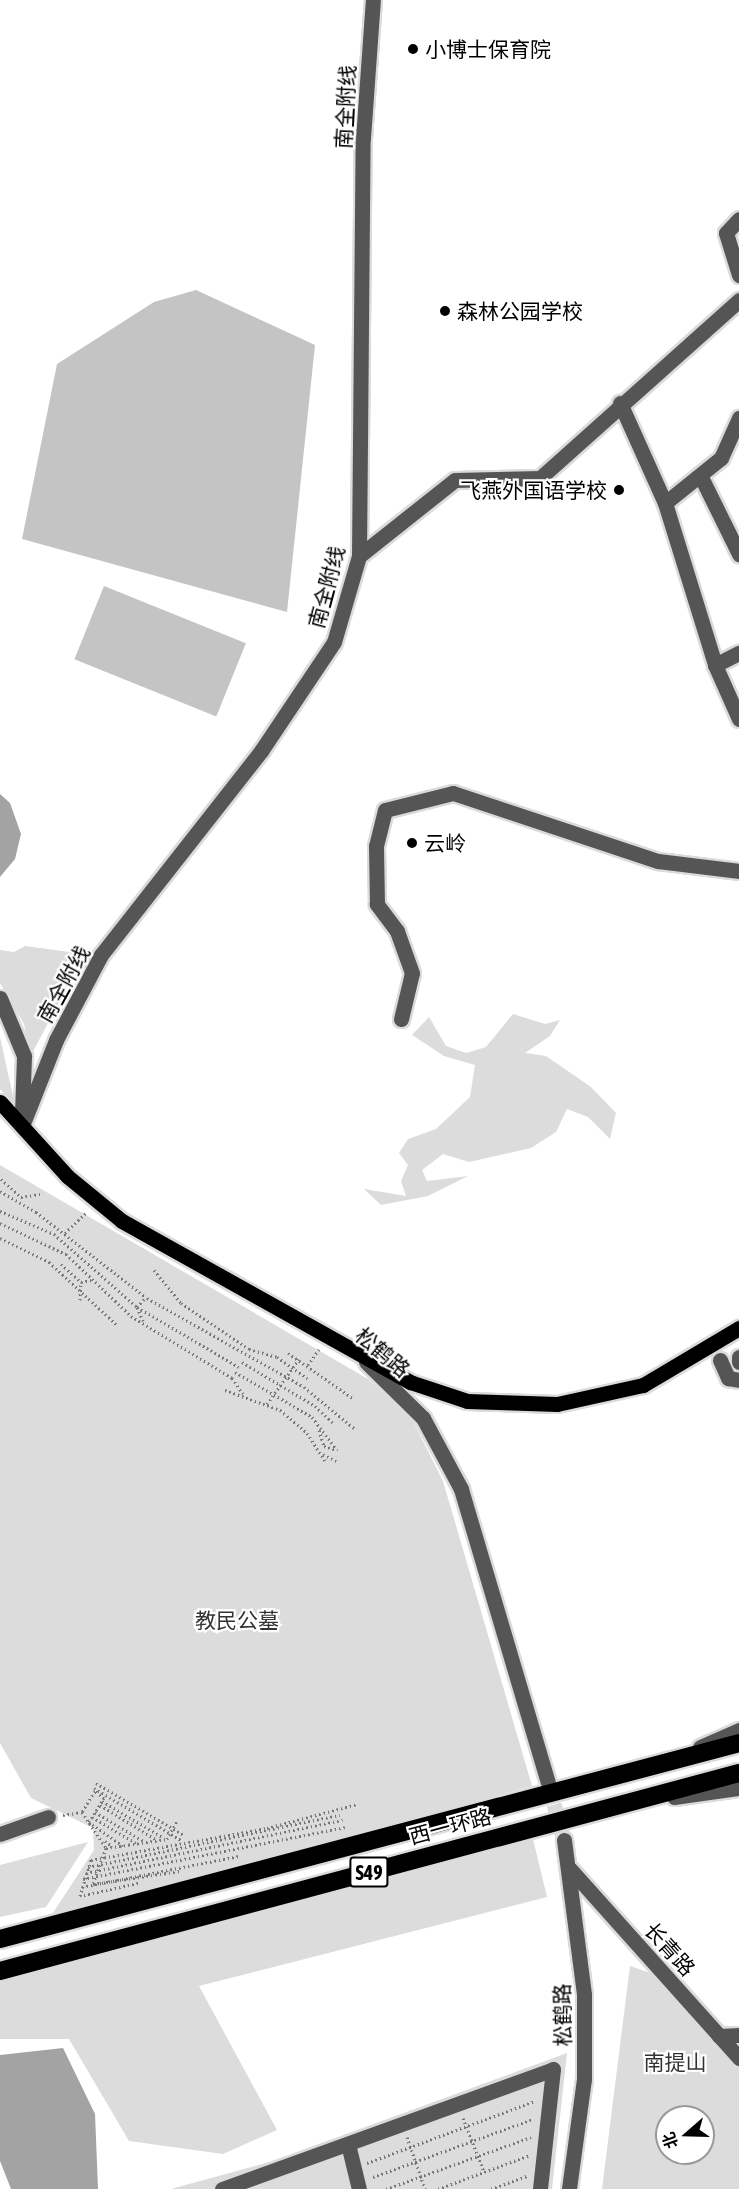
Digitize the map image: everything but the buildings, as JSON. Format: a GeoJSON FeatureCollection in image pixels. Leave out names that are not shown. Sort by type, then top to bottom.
{"type":"FeatureCollection","features":[{"type":"Feature","properties":{"kind":"highway","name":"西一环路"},"geometry":{"type":"LineString","coordinates":[[0,1939],[739,1743]]}},
{"type":"Feature","properties":{"kind":"highway","name":"西一环路"},"geometry":{"type":"LineString","coordinates":[[0,1971],[739,1773]]}},
{"type":"Feature","properties":{"kind":"main road","name":"松鹤路"},"geometry":{"type":"LineString","coordinates":[[0,1102],[99,1202],[122,1221],[345,1345]]}},
{"type":"Feature","properties":{"kind":"main road"},"geometry":{"type":"LineString","coordinates":[[345,1345],[410,1382],[467,1401],[557,1404],[642,1385],[739,1328]]}},
{"type":"Feature","properties":{"kind":"street","name":"南全附线"},"geometry":{"type":"LineString","coordinates":[[22,1126],[56,1040],[101,955],[261,751],[334,642],[359,556],[363,138],[373,0]]}},
{"type":"Feature","properties":{"kind":"street"},"geometry":{"type":"LineString","coordinates":[[739,219],[726,233],[739,274]]}},
{"type":"Feature","properties":{"kind":"street"},"geometry":{"type":"LineString","coordinates":[[359,556],[455,480],[540,478],[620,403],[739,300]]}},
{"type":"Feature","properties":{"kind":"street"},"geometry":{"type":"LineString","coordinates":[[620,403],[665,503],[716,665],[739,719]]}},
{"type":"Feature","properties":{"kind":"street"},"geometry":{"type":"LineString","coordinates":[[665,503],[702,479],[721,458],[739,418]]}},
{"type":"Feature","properties":{"kind":"street"},"geometry":{"type":"LineString","coordinates":[[702,479],[739,554]]}},
{"type":"Feature","properties":{"kind":"street"},"geometry":{"type":"LineString","coordinates":[[716,665],[739,653]]}},
{"type":"Feature","properties":{"kind":"street"},"geometry":{"type":"LineString","coordinates":[[401,1019],[412,973],[397,931],[376,904],[375,846],[385,810],[453,793],[658,861],[739,871]]}},
{"type":"Feature","properties":{"kind":"street"},"geometry":{"type":"LineString","coordinates":[[0,998],[24,1056],[22,1126]]}},
{"type":"Feature","properties":{"kind":"street","name":"松鹤路"},"geometry":{"type":"LineString","coordinates":[[345,1345],[423,1418],[462,1489],[548,1782]]}},
{"type":"Feature","properties":{"kind":"street"},"geometry":{"type":"LineString","coordinates":[[720,1360],[728,1378],[739,1380]]}},
{"type":"Feature","properties":{"kind":"street"},"geometry":{"type":"LineString","coordinates":[[662,1764],[739,1731]]}},
{"type":"Feature","properties":{"kind":"street"},"geometry":{"type":"LineString","coordinates":[[624,1803],[739,1788]]}},
{"type":"Feature","properties":{"kind":"street"},"geometry":{"type":"LineString","coordinates":[[0,1834],[48,1817]]}},
{"type":"Feature","properties":{"kind":"street","name":"松鹤路"},"geometry":{"type":"LineString","coordinates":[[564,1840],[570,1869],[584,1995],[584,2079],[569,2189]]}},
{"type":"Feature","properties":{"kind":"street","name":"长青路"},"geometry":{"type":"LineString","coordinates":[[570,1869],[739,2058]]}},
{"type":"Feature","properties":{"kind":"street"},"geometry":{"type":"LineString","coordinates":[[719,2036],[739,2035]]}},
{"type":"Feature","properties":{"kind":"street"},"geometry":{"type":"LineString","coordinates":[[222,2189],[554,2069],[540,2189]]}},
{"type":"Feature","properties":{"kind":"street"},"geometry":{"type":"LineString","coordinates":[[348,2144],[358,2186]]}},
{"type":"Feature","properties":{"kind":"path"},"geometry":{"type":"LineString","coordinates":[[1,1179],[21,1197],[25,1205]]}},
{"type":"Feature","properties":{"kind":"path"},"geometry":{"type":"LineString","coordinates":[[0,1191],[25,1205],[65,1233],[147,1298],[288,1377],[355,1429]]}},
{"type":"Feature","properties":{"kind":"path"},"geometry":{"type":"LineString","coordinates":[[21,1197],[41,1194]]}},
{"type":"Feature","properties":{"kind":"path"},"geometry":{"type":"LineString","coordinates":[[65,1233],[99,1202]]}},
{"type":"Feature","properties":{"kind":"path"},"geometry":{"type":"LineString","coordinates":[[0,1211],[54,1234],[137,1307],[239,1367]]}},
{"type":"Feature","properties":{"kind":"path"},"geometry":{"type":"LineString","coordinates":[[0,1223],[66,1254],[92,1280],[143,1323],[232,1378],[243,1394]]}},
{"type":"Feature","properties":{"kind":"path"},"geometry":{"type":"LineString","coordinates":[[0,1238],[26,1248],[84,1291],[118,1326]]}},
{"type":"Feature","properties":{"kind":"path"},"geometry":{"type":"LineString","coordinates":[[61,1264],[81,1282],[84,1291],[80,1300]]}},
{"type":"Feature","properties":{"kind":"path"},"geometry":{"type":"LineString","coordinates":[[154,1270],[181,1303],[249,1349],[277,1357],[307,1378]]}},
{"type":"Feature","properties":{"kind":"path"},"geometry":{"type":"LineString","coordinates":[[81,1282],[92,1280]]}},
{"type":"Feature","properties":{"kind":"path"},"geometry":{"type":"LineString","coordinates":[[137,1307],[147,1298]]}},
{"type":"Feature","properties":{"kind":"path"},"geometry":{"type":"LineString","coordinates":[[137,1307],[143,1323]]}},
{"type":"Feature","properties":{"kind":"path"},"geometry":{"type":"LineString","coordinates":[[288,1353],[354,1399]]}},
{"type":"Feature","properties":{"kind":"path"},"geometry":{"type":"LineString","coordinates":[[267,1404],[299,1359]]}},
{"type":"Feature","properties":{"kind":"path"},"geometry":{"type":"LineString","coordinates":[[242,1362],[281,1386],[334,1424]]}},
{"type":"Feature","properties":{"kind":"path"},"geometry":{"type":"LineString","coordinates":[[235,1372],[312,1417],[320,1430],[324,1446],[337,1450],[328,1436],[320,1430]]}},
{"type":"Feature","properties":{"kind":"path"},"geometry":{"type":"LineString","coordinates":[[225,1390],[243,1394],[267,1404],[307,1433],[325,1461]]}},
{"type":"Feature","properties":{"kind":"path"},"geometry":{"type":"LineString","coordinates":[[321,1453],[336,1461]]}},
{"type":"Feature","properties":{"kind":"path"},"geometry":{"type":"LineString","coordinates":[[96,1783],[184,1835]]}},
{"type":"Feature","properties":{"kind":"path"},"geometry":{"type":"LineString","coordinates":[[95,1790],[102,1801],[165,1839]]}},
{"type":"Feature","properties":{"kind":"path"},"geometry":{"type":"LineString","coordinates":[[95,1790],[82,1812],[98,1836],[114,1847]]}},
{"type":"Feature","properties":{"kind":"path"},"geometry":{"type":"LineString","coordinates":[[95,1790],[181,1840]]}},
{"type":"Feature","properties":{"kind":"path"},"geometry":{"type":"LineString","coordinates":[[89,1822],[102,1801]]}},
{"type":"Feature","properties":{"kind":"path"},"geometry":{"type":"LineString","coordinates":[[86,1867],[106,1856],[267,1828],[357,1804]]}},
{"type":"Feature","properties":{"kind":"path"},"geometry":{"type":"LineString","coordinates":[[99,1805],[157,1840]]}},
{"type":"Feature","properties":{"kind":"path"},"geometry":{"type":"LineString","coordinates":[[95,1812],[145,1842]]}},
{"type":"Feature","properties":{"kind":"path"},"geometry":{"type":"LineString","coordinates":[[86,1867],[340,1815]]}},
{"type":"Feature","properties":{"kind":"path"},"geometry":{"type":"LineString","coordinates":[[92,1817],[136,1843]]}},
{"type":"Feature","properties":{"kind":"path"},"geometry":{"type":"LineString","coordinates":[[86,1873],[100,1868],[228,1847],[343,1820]]}},
{"type":"Feature","properties":{"kind":"path"},"geometry":{"type":"LineString","coordinates":[[106,1848],[165,1839],[177,1821]]}},
{"type":"Feature","properties":{"kind":"path"},"geometry":{"type":"LineString","coordinates":[[83,1880],[345,1827]]}},
{"type":"Feature","properties":{"kind":"path"},"geometry":{"type":"LineString","coordinates":[[95,1829],[101,1830],[123,1846]]}},
{"type":"Feature","properties":{"kind":"path"},"geometry":{"type":"LineString","coordinates":[[98,1836],[101,1830]]}},
{"type":"Feature","properties":{"kind":"path"},"geometry":{"type":"LineString","coordinates":[[82,1887],[349,1831]]}},
{"type":"Feature","properties":{"kind":"path"},"geometry":{"type":"LineString","coordinates":[[93,1884],[106,1856],[104,1842],[107,1835]]}},
{"type":"Feature","properties":{"kind":"path"},"geometry":{"type":"LineString","coordinates":[[86,1867],[80,1896],[172,1876]]}},
{"type":"Feature","properties":{"kind":"path"},"geometry":{"type":"LineString","coordinates":[[93,1884],[180,1871]]}},
{"type":"Feature","properties":{"kind":"path"},"geometry":{"type":"LineString","coordinates":[[354,2168],[551,2096]]}},
{"type":"Feature","properties":{"kind":"path"},"geometry":{"type":"LineString","coordinates":[[458,2104],[484,2172]]}},
{"type":"Feature","properties":{"kind":"path"},"geometry":{"type":"LineString","coordinates":[[358,2186],[416,2161],[549,2113]]}},
{"type":"Feature","properties":{"kind":"path"},"geometry":{"type":"LineString","coordinates":[[402,2124],[425,2189]]}},
{"type":"Feature","properties":{"kind":"path"},"geometry":{"type":"LineString","coordinates":[[386,2189],[547,2131]]}},
{"type":"Feature","properties":{"kind":"path"},"geometry":{"type":"LineString","coordinates":[[438,2189],[544,2150]]}},
{"type":"Feature","properties":{"kind":"path"},"geometry":{"type":"LineString","coordinates":[[491,2189],[543,2170]]}},
{"type":"Feature","properties":{"kind":"green space"},"geometry":{"type":"Polygon","coordinates":[[[25,946],[85,954],[30,1057],[24,1024],[0,983],[0,950],[14,952],[25,946]]]}},
{"type":"Feature","properties":{"kind":"green space"},"geometry":{"type":"Polygon","coordinates":[[[513,1014],[545,1024],[560,1020],[550,1036],[525,1053],[546,1056],[591,1087],[616,1113],[610,1139],[588,1117],[567,1109],[556,1132],[531,1148],[469,1162],[443,1154],[422,1170],[427,1181],[468,1176],[428,1196],[381,1205],[364,1189],[406,1196],[401,1181],[408,1165],[399,1153],[408,1139],[436,1129],[470,1097],[475,1065],[444,1056],[412,1035],[429,1017],[446,1046],[466,1053],[486,1047],[513,1014]]]}},
{"type":"Feature","properties":{"kind":"green space"},"geometry":{"type":"Polygon","coordinates":[[[0,1037],[15,1105],[0,1089],[0,1037]]]}},
{"type":"Feature","properties":{"kind":"green space","name":"教民公墓"},"geometry":{"type":"Polygon","coordinates":[[[0,1165],[368,1379],[413,1421],[443,1481],[532,1786],[51,1916],[94,1850],[93,1828],[31,1798],[0,1743],[0,1165]]]}},
{"type":"Feature","properties":{"kind":"green space"},"geometry":{"type":"Polygon","coordinates":[[[533,1839],[547,1897],[199,1986],[277,2130],[223,2154],[129,2141],[69,2039],[0,2039],[0,1982],[533,1839]]]}},
{"type":"Feature","properties":{"kind":"green space"},"geometry":{"type":"Polygon","coordinates":[[[88,1842],[46,1907],[0,1917],[0,1865],[88,1842]]]}},
{"type":"Feature","properties":{"kind":"green space","name":"南提山"},"geometry":{"type":"Polygon","coordinates":[[[630,1966],[662,1977],[739,2046],[739,2189],[602,2189],[630,1966]]]}},
{"type":"Feature","properties":{"kind":"green space"},"geometry":{"type":"Polygon","coordinates":[[[567,2053],[552,2189],[171,2189],[273,2161],[567,2053]]]}},
{"type":"Feature","properties":{"kind":"shaded area"},"geometry":{"type":"Polygon","coordinates":[[[0,794],[10,803],[21,834],[15,859],[0,877],[0,794]]]}},
{"type":"Feature","properties":{"kind":"shaded area"},"geometry":{"type":"Polygon","coordinates":[[[63,2048],[95,2114],[98,2189],[11,2189],[0,2161],[0,2055],[63,2048]]]}},
{"type":"Feature","properties":{"kind":"tunnel"},"geometry":{"type":"LineString","coordinates":[[548,1782],[564,1840]]}},
{"type":"Feature","properties":{"kind":"place","name":"小博士保育院"},"geometry":{"type":"Point","coordinates":[413,49]}},
{"type":"Feature","properties":{"kind":"place","name":"森林公园学校"},"geometry":{"type":"Point","coordinates":[445,311]}},
{"type":"Feature","properties":{"kind":"place","name":"飞燕外国语学校"},"geometry":{"type":"Point","coordinates":[619,490]}},
{"type":"Feature","properties":{"kind":"place","name":"云岭"},"geometry":{"type":"Point","coordinates":[412,843]}}]}
